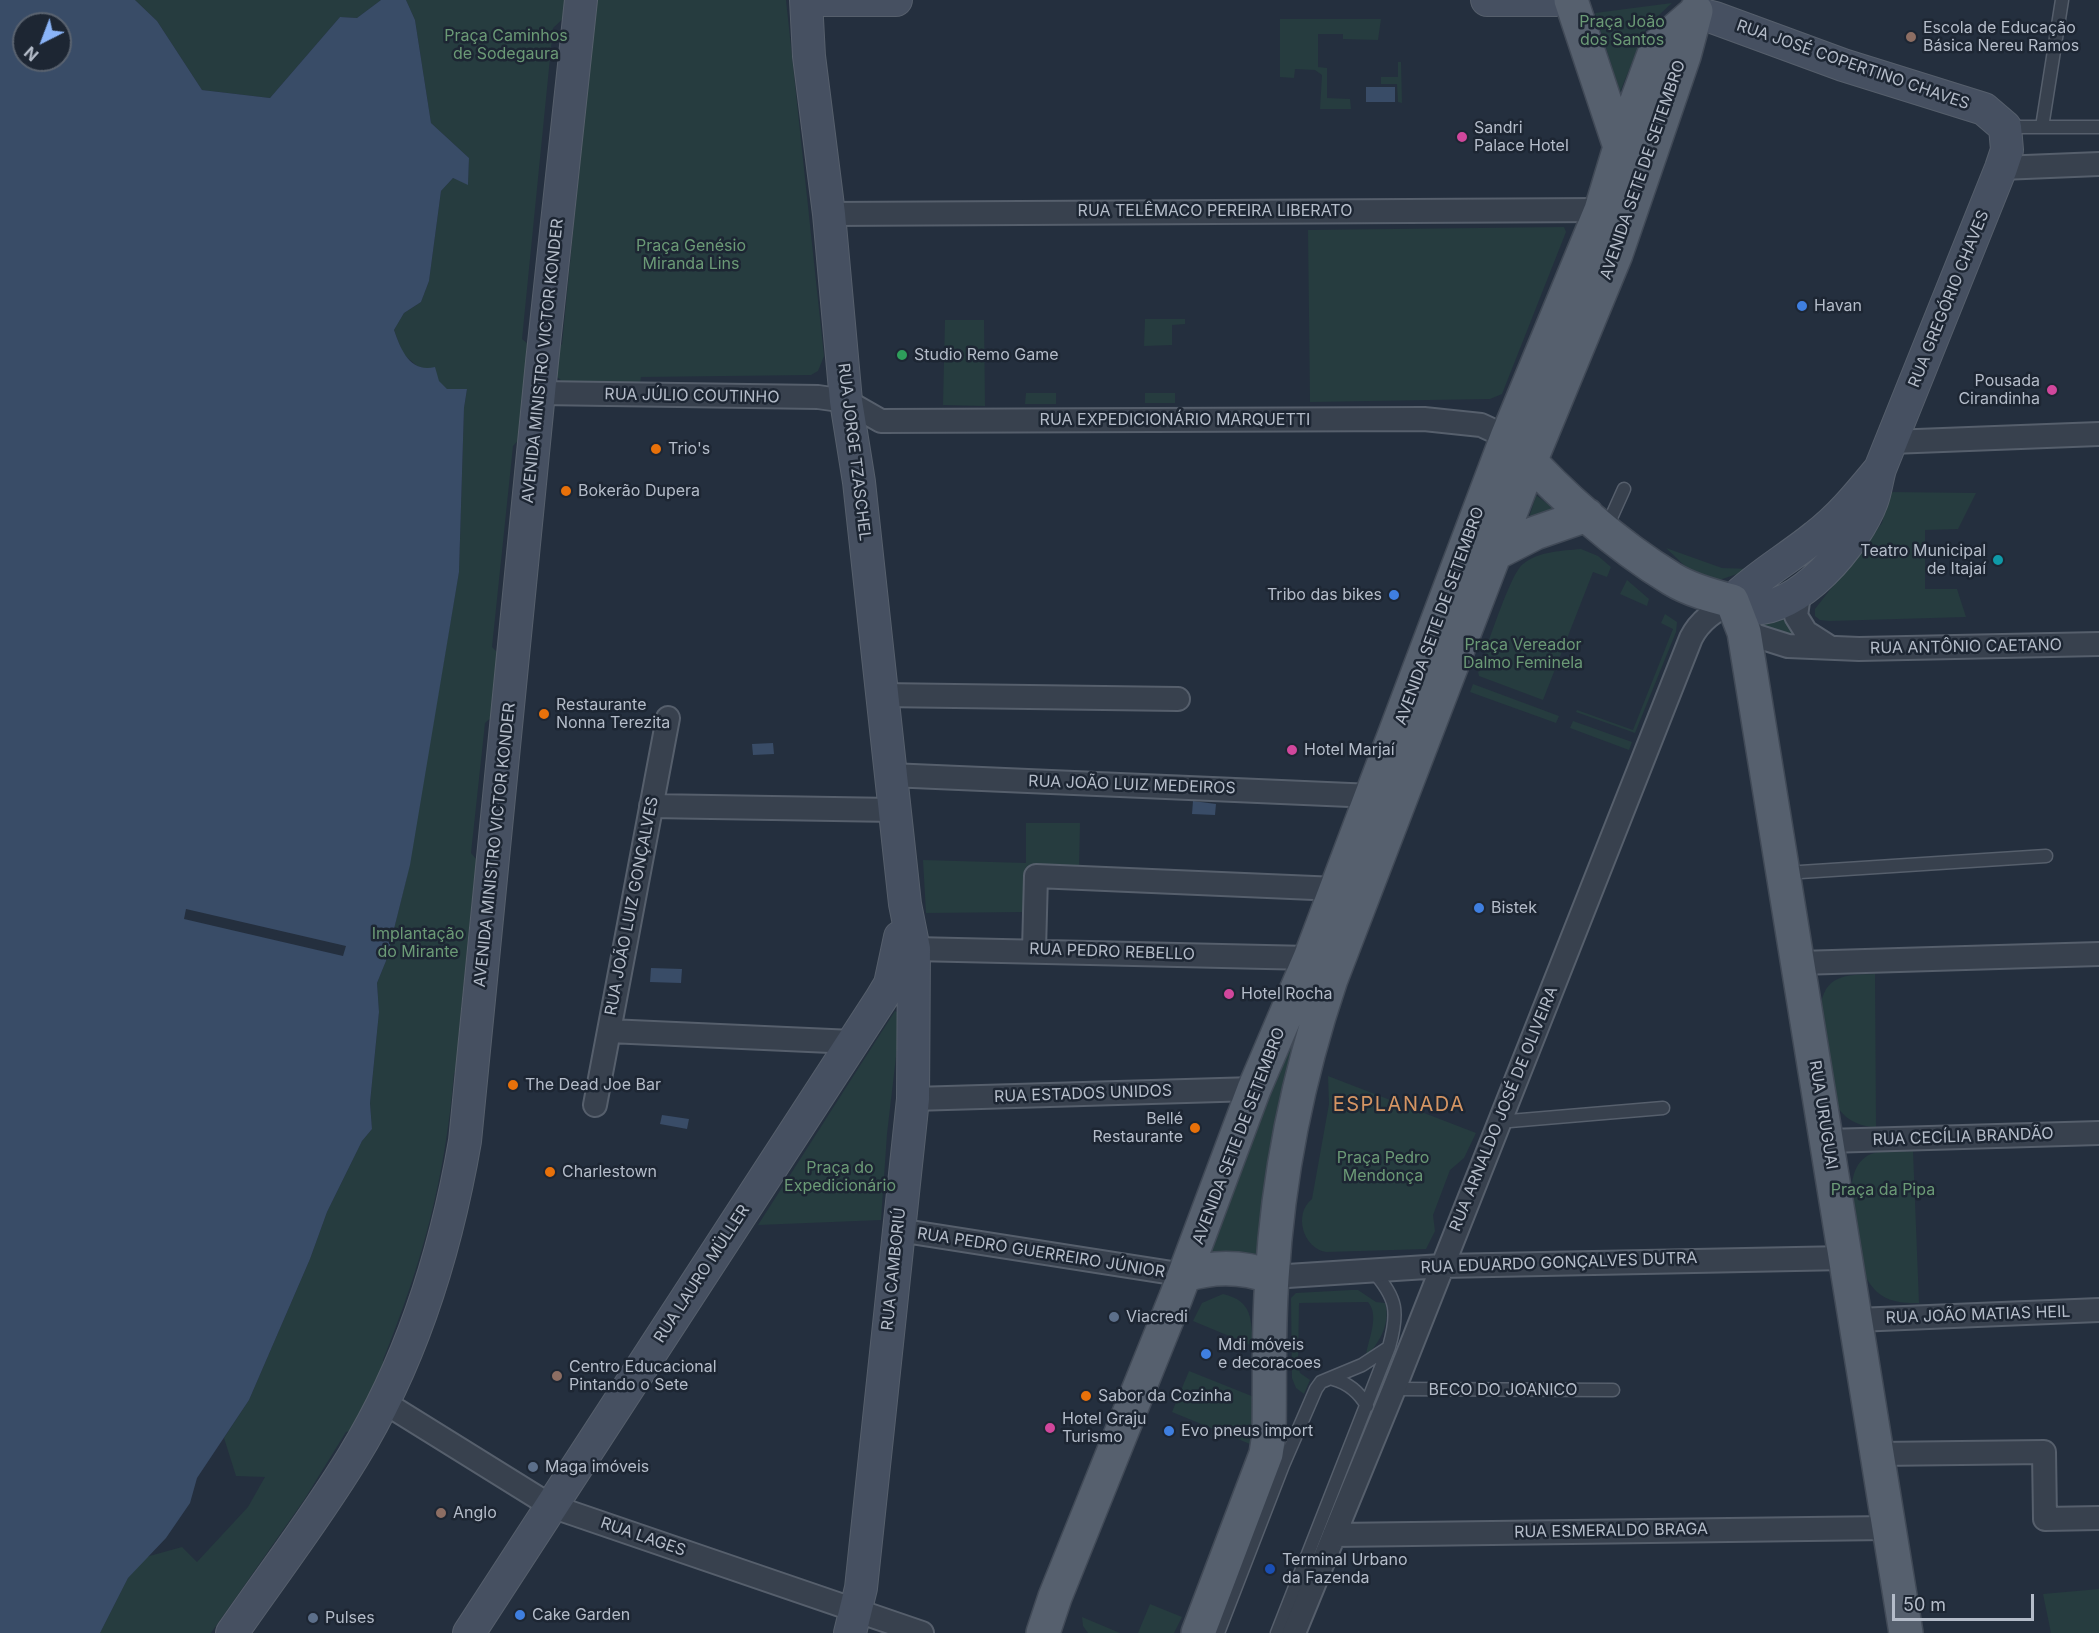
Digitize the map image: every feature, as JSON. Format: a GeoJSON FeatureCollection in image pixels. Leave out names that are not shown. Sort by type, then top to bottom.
{"type":"FeatureCollection","features":[{"type":"Feature","properties":{"kind":"main road","name":"AVENIDA MINISTRO VICTOR KONDER"},"geometry":{"type":"LineString","coordinates":[[232,1633],[354,1455],[382,1401],[412,1336],[435,1274],[455,1200],[465,1141],[538,393],[581,0]]}},
{"type":"Feature","properties":{"kind":"main road"},"geometry":{"type":"LineString","coordinates":[[806,0],[896,0]]}},
{"type":"Feature","properties":{"kind":"main road","name":"RUA JORGE TZASCHEL"},"geometry":{"type":"LineString","coordinates":[[806,0],[809,56],[829,214],[846,400],[859,482],[905,904]]}},
{"type":"Feature","properties":{"kind":"main road"},"geometry":{"type":"LineString","coordinates":[[1487,0],[1558,0]]}},
{"type":"Feature","properties":{"kind":"main road"},"geometry":{"type":"LineString","coordinates":[[1571,0],[1620,147]]}},
{"type":"Feature","properties":{"kind":"main road","name":"AVENIDA SETE DE SETEMBRO"},"geometry":{"type":"LineString","coordinates":[[1043,1633],[1055,1597],[1185,1275],[1254,1089],[1310,958],[1373,796],[1507,437],[1600,210],[1657,46],[1696,7]]}},
{"type":"Feature","properties":{"kind":"main road","name":"AVENIDA SETE DE SETEMBRO"},"geometry":{"type":"LineString","coordinates":[[1198,1633],[1266,1454],[1269,1434],[1272,1277],[1291,1121],[1309,1042],[1331,979],[1530,462],[1616,254],[1684,56],[1696,7]]}},
{"type":"Feature","properties":{"kind":"main road","name":"RUA JOSÉ COPERTINO CHAVES"},"geometry":{"type":"LineString","coordinates":[[1696,7],[1715,18],[1843,65],[1984,109],[2004,127]]}},
{"type":"Feature","properties":{"kind":"main road","name":"RUA GREGÓRIO CHAVES"},"geometry":{"type":"LineString","coordinates":[[1885,456],[1852,503],[1817,536],[1770,568],[1732,601],[1748,608],[1760,608],[1779,604],[1799,594],[1825,570],[1859,527],[1872,501],[1885,456],[2001,168],[2007,150],[2004,127]]}},
{"type":"Feature","properties":{"kind":"main road"},"geometry":{"type":"LineString","coordinates":[[1507,437],[1530,462],[1597,522],[1672,579],[1702,593],[1732,601],[1744,632]]}},
{"type":"Feature","properties":{"kind":"main road"},"geometry":{"type":"LineString","coordinates":[[1496,553],[1535,533],[1597,522]]}},
{"type":"Feature","properties":{"kind":"main road","name":"RUA URUGUAI"},"geometry":{"type":"LineString","coordinates":[[1744,632],[1878,1454],[1887,1528],[1906,1633]]}},
{"type":"Feature","properties":{"kind":"main road","name":"RUA CAMBORIÚ"},"geometry":{"type":"LineString","coordinates":[[853,1622],[913,1099],[914,949],[905,904]]}},
{"type":"Feature","properties":{"kind":"main road","name":"RUA LAURO MÜLLER"},"geometry":{"type":"LineString","coordinates":[[469,1633],[890,984],[905,904]]}},
{"type":"Feature","properties":{"kind":"main road"},"geometry":{"type":"LineString","coordinates":[[1185,1275],[1222,1268],[1247,1270],[1272,1277]]}},
{"type":"Feature","properties":{"kind":"main road"},"geometry":{"type":"LineString","coordinates":[[1055,1597],[1059,1626],[1063,1633]]}},
{"type":"Feature","properties":{"kind":"street"},"geometry":{"type":"LineString","coordinates":[[2001,168],[2099,164]]}},
{"type":"Feature","properties":{"kind":"street","name":"RUA TELÊMACO PEREIRA LIBERATO"},"geometry":{"type":"LineString","coordinates":[[829,214],[1600,210]]}},
{"type":"Feature","properties":{"kind":"street","name":"RUA JÚLIO COUTINHO"},"geometry":{"type":"LineString","coordinates":[[538,393],[818,397],[846,400]]}},
{"type":"Feature","properties":{"kind":"street","name":"RUA EXPEDICIONÁRIO MARQUETTI"},"geometry":{"type":"LineString","coordinates":[[846,400],[881,422],[1424,419],[1481,425],[1507,437]]}},
{"type":"Feature","properties":{"kind":"street"},"geometry":{"type":"LineString","coordinates":[[1885,456],[2099,434]]}},
{"type":"Feature","properties":{"kind":"street"},"geometry":{"type":"LineString","coordinates":[[1799,594],[1796,616],[1806,632],[1832,648]]}},
{"type":"Feature","properties":{"kind":"street","name":"RUA ARNALDO JOSÉ DE OLIVEIRA"},"geometry":{"type":"LineString","coordinates":[[1294,1633],[1394,1389],[1691,638],[1697,626],[1711,613],[1732,601]]}},
{"type":"Feature","properties":{"kind":"street","name":"RUA ANTÔNIO CAETANO"},"geometry":{"type":"LineString","coordinates":[[1744,632],[1788,645],[1832,648],[2099,644]]}},
{"type":"Feature","properties":{"kind":"street"},"geometry":{"type":"LineString","coordinates":[[881,695],[1178,699]]}},
{"type":"Feature","properties":{"kind":"street","name":"RUA JOÃO LUIZ GONÇALVES"},"geometry":{"type":"LineString","coordinates":[[668,718],[609,1031],[853,1042]]}},
{"type":"Feature","properties":{"kind":"street","name":"RUA JOÃO LUIZ MEDEIROS"},"geometry":{"type":"LineString","coordinates":[[890,775],[1373,796]]}},
{"type":"Feature","properties":{"kind":"street"},"geometry":{"type":"LineString","coordinates":[[651,806],[894,810]]}},
{"type":"Feature","properties":{"kind":"street"},"geometry":{"type":"LineString","coordinates":[[1035,950],[1036,876],[1336,889]]}},
{"type":"Feature","properties":{"kind":"street","name":"RUA PEDRO REBELLO"},"geometry":{"type":"LineString","coordinates":[[914,949],[1310,958]]}},
{"type":"Feature","properties":{"kind":"street"},"geometry":{"type":"LineString","coordinates":[[1798,963],[2099,954]]}},
{"type":"Feature","properties":{"kind":"street"},"geometry":{"type":"LineString","coordinates":[[595,1105],[609,1031]]}},
{"type":"Feature","properties":{"kind":"street","name":"RUA ESTADOS UNIDOS"},"geometry":{"type":"LineString","coordinates":[[913,1099],[1254,1089]]}},
{"type":"Feature","properties":{"kind":"street","name":"RUA CECÍLIA BRANDÃO"},"geometry":{"type":"LineString","coordinates":[[1827,1142],[2099,1133]]}},
{"type":"Feature","properties":{"kind":"street","name":"RUA PEDRO GUERREIRO JÚNIOR"},"geometry":{"type":"LineString","coordinates":[[898,1230],[1185,1275]]}},
{"type":"Feature","properties":{"kind":"street","name":"RUA EDUARDO GONÇALVES DUTRA"},"geometry":{"type":"LineString","coordinates":[[1272,1277],[1442,1266],[1846,1258]]}},
{"type":"Feature","properties":{"kind":"street","name":"RUA JOÃO MATIAS HEIL"},"geometry":{"type":"LineString","coordinates":[[1856,1320],[2099,1310]]}},
{"type":"Feature","properties":{"kind":"street","name":"RUA LAGES"},"geometry":{"type":"LineString","coordinates":[[382,1401],[551,1506],[853,1622],[922,1633]]}},
{"type":"Feature","properties":{"kind":"street"},"geometry":{"type":"LineString","coordinates":[[1878,1454],[2044,1452],[2045,1519],[2099,1518]]}},
{"type":"Feature","properties":{"kind":"street","name":"RUA ESMERALDO BRAGA"},"geometry":{"type":"LineString","coordinates":[[1335,1535],[1887,1528]]}},
{"type":"Feature","properties":{"kind":"lane"},"geometry":{"type":"LineString","coordinates":[[2042,126],[2062,0]]}},
{"type":"Feature","properties":{"kind":"lane"},"geometry":{"type":"LineString","coordinates":[[2004,127],[2099,127]]}},
{"type":"Feature","properties":{"kind":"lane"},"geometry":{"type":"LineString","coordinates":[[1597,522],[1624,489]]}},
{"type":"Feature","properties":{"kind":"lane"},"geometry":{"type":"LineString","coordinates":[[1785,873],[2046,856]]}},
{"type":"Feature","properties":{"kind":"lane"},"geometry":{"type":"LineString","coordinates":[[1498,1122],[1663,1108]]}},
{"type":"Feature","properties":{"kind":"lane"},"geometry":{"type":"LineString","coordinates":[[1277,1633],[1396,1324],[1396,1309],[1386,1286],[1371,1269]]}},
{"type":"Feature","properties":{"kind":"lane"},"geometry":{"type":"LineString","coordinates":[[1218,1633],[1282,1465],[1316,1389],[1321,1382],[1362,1365],[1389,1347]]}},
{"type":"Feature","properties":{"kind":"lane"},"geometry":{"type":"LineString","coordinates":[[1333,1378],[1342,1381],[1356,1391],[1366,1406]]}},
{"type":"Feature","properties":{"kind":"lane","name":"BECO DO JOANICO"},"geometry":{"type":"LineString","coordinates":[[1394,1389],[1613,1390]]}},
{"type":"Feature","properties":{"kind":"green space"},"geometry":{"type":"Polygon","coordinates":[[[135,0],[381,0],[357,18],[340,17],[270,98],[202,90],[157,21],[135,0]]]}},
{"type":"Feature","properties":{"kind":"green space","name":"Praça Caminhos de Sodegaura"},"geometry":{"type":"Polygon","coordinates":[[[406,0],[567,0],[566,16],[553,28],[522,339],[533,348],[525,433],[513,446],[492,647],[502,657],[497,712],[485,723],[471,853],[482,866],[482,873],[474,880],[458,1041],[463,1046],[462,1066],[454,1073],[445,1149],[421,1254],[383,1360],[387,1368],[356,1429],[346,1432],[304,1500],[211,1633],[100,1633],[128,1578],[146,1557],[182,1547],[197,1562],[248,1507],[265,1477],[236,1476],[224,1438],[249,1400],[310,1259],[327,1212],[362,1141],[372,1129],[370,1103],[379,1012],[377,983],[386,961],[406,880],[459,572],[464,408],[467,390],[447,389],[425,369],[417,366],[403,354],[394,330],[404,313],[421,302],[429,281],[441,191],[453,178],[468,184],[469,158],[431,123],[415,20],[406,0]]]}},
{"type":"Feature","properties":{"kind":"green space","name":"Praça Genésio Miranda Lins"},"geometry":{"type":"Polygon","coordinates":[[[596,0],[786,0],[824,356],[818,371],[811,375],[641,377],[640,384],[564,383],[556,376],[555,351],[562,344],[596,0]]]}},
{"type":"Feature","properties":{"kind":"green space","name":"Praça João dos Santos"},"geometry":{"type":"Polygon","coordinates":[[[1672,3],[1647,26],[1620,92],[1595,13],[1672,3]]]}},
{"type":"Feature","properties":{"kind":"green space"},"geometry":{"type":"Polygon","coordinates":[[[1280,19],[1381,19],[1378,40],[1343,39],[1343,34],[1318,34],[1318,67],[1327,68],[1327,98],[1350,99],[1351,109],[1320,109],[1322,75],[1315,70],[1295,69],[1294,78],[1280,77],[1280,19]]]}},
{"type":"Feature","properties":{"kind":"green space"},"geometry":{"type":"Polygon","coordinates":[[[1398,62],[1401,62],[1402,103],[1398,102],[1397,84],[1381,84],[1381,77],[1398,77],[1398,62]]]}},
{"type":"Feature","properties":{"kind":"green space"},"geometry":{"type":"Polygon","coordinates":[[[1564,227],[1566,232],[1502,394],[1490,399],[1310,402],[1308,230],[1564,227]]]}},
{"type":"Feature","properties":{"kind":"green space"},"geometry":{"type":"Polygon","coordinates":[[[1145,319],[1185,319],[1185,324],[1172,325],[1172,345],[1144,346],[1145,319]]]}},
{"type":"Feature","properties":{"kind":"green space"},"geometry":{"type":"Polygon","coordinates":[[[945,320],[984,320],[985,406],[943,405],[945,320]]]}},
{"type":"Feature","properties":{"kind":"green space"},"geometry":{"type":"Polygon","coordinates":[[[1026,393],[1056,393],[1056,404],[1025,404],[1026,393]]]}},
{"type":"Feature","properties":{"kind":"green space"},"geometry":{"type":"Polygon","coordinates":[[[1145,393],[1175,393],[1175,403],[1145,403],[1145,393]]]}},
{"type":"Feature","properties":{"kind":"green space"},"geometry":{"type":"Polygon","coordinates":[[[1889,492],[1976,493],[1958,529],[1925,530],[1925,589],[1957,589],[1966,617],[1830,621],[1820,620],[1815,616],[1815,609],[1882,523],[1889,492]]]}},
{"type":"Feature","properties":{"kind":"green space"},"geometry":{"type":"Polygon","coordinates":[[[1536,495],[1562,515],[1527,525],[1536,495]]]}},
{"type":"Feature","properties":{"kind":"green space"},"geometry":{"type":"Polygon","coordinates":[[[1666,548],[1722,568],[1751,569],[1714,582],[1707,587],[1666,548]]]}},
{"type":"Feature","properties":{"kind":"green space","name":"Praça Vereador Dalmo Feminela"},"geometry":{"type":"Polygon","coordinates":[[[1581,549],[1598,556],[1611,567],[1607,577],[1593,572],[1543,700],[1479,676],[1478,672],[1482,669],[1486,658],[1484,654],[1496,620],[1518,570],[1536,556],[1581,549]]]}},
{"type":"Feature","properties":{"kind":"green space"},"geometry":{"type":"Polygon","coordinates":[[[1627,580],[1649,599],[1647,606],[1620,594],[1627,580]]]}},
{"type":"Feature","properties":{"kind":"green space"},"geometry":{"type":"Polygon","coordinates":[[[1789,609],[1795,636],[1762,628],[1756,622],[1789,609]]]}},
{"type":"Feature","properties":{"kind":"green space"},"geometry":{"type":"Polygon","coordinates":[[[1665,614],[1677,622],[1676,632],[1635,733],[1576,712],[1577,710],[1633,730],[1673,629],[1661,623],[1665,614]]]}},
{"type":"Feature","properties":{"kind":"green space"},"geometry":{"type":"Polygon","coordinates":[[[1473,684],[1559,716],[1556,723],[1470,692],[1473,684]]]}},
{"type":"Feature","properties":{"kind":"green space"},"geometry":{"type":"Polygon","coordinates":[[[1573,721],[1632,742],[1629,750],[1570,728],[1573,721]]]}},
{"type":"Feature","properties":{"kind":"green space"},"geometry":{"type":"Polygon","coordinates":[[[1026,823],[1080,823],[1079,870],[1026,870],[1025,912],[926,913],[923,860],[1026,863],[1026,823]]]}},
{"type":"Feature","properties":{"kind":"green space"},"geometry":{"type":"Polygon","coordinates":[[[1875,974],[1876,1127],[1865,1126],[1846,1117],[1835,1101],[1820,1010],[1822,998],[1831,983],[1845,976],[1875,974]]]}},
{"type":"Feature","properties":{"kind":"green space"},"geometry":{"type":"Polygon","coordinates":[[[1304,999],[1258,1254],[1254,1256],[1210,1252],[1304,999]]]}},
{"type":"Feature","properties":{"kind":"green space","name":"Praça do Expedicionário"},"geometry":{"type":"Polygon","coordinates":[[[895,1011],[901,1014],[887,1134],[881,1220],[758,1225],[895,1011]]]}},
{"type":"Feature","properties":{"kind":"green space","name":"Praça Pedro Mendonça"},"geometry":{"type":"Polygon","coordinates":[[[1328,1076],[1476,1133],[1464,1158],[1450,1170],[1433,1215],[1435,1231],[1426,1249],[1326,1252],[1311,1244],[1306,1237],[1303,1230],[1303,1213],[1306,1205],[1312,1199],[1329,1104],[1328,1076]]]}},
{"type":"Feature","properties":{"kind":"green space","name":"Praça da Pipa"},"geometry":{"type":"Polygon","coordinates":[[[1886,1151],[1913,1151],[1919,1303],[1900,1302],[1885,1297],[1878,1293],[1867,1280],[1863,1271],[1854,1225],[1851,1190],[1854,1174],[1860,1162],[1871,1154],[1886,1151]]]}},
{"type":"Feature","properties":{"kind":"green space"},"geometry":{"type":"Polygon","coordinates":[[[1358,1290],[1376,1302],[1385,1303],[1387,1317],[1376,1345],[1366,1356],[1373,1321],[1368,1302],[1299,1303],[1298,1366],[1300,1373],[1310,1380],[1304,1394],[1296,1388],[1292,1378],[1291,1298],[1296,1293],[1358,1290]]]}},
{"type":"Feature","properties":{"kind":"green space"},"geometry":{"type":"Polygon","coordinates":[[[1223,1294],[1233,1297],[1245,1306],[1251,1320],[1253,1346],[1193,1321],[1202,1303],[1223,1294]]]}},
{"type":"Feature","properties":{"kind":"green space"},"geometry":{"type":"Polygon","coordinates":[[[1189,1371],[1254,1397],[1250,1444],[1172,1412],[1189,1371]]]}},
{"type":"Feature","properties":{"kind":"green space"},"geometry":{"type":"Polygon","coordinates":[[[2099,1589],[2099,1633],[2051,1633],[2043,1594],[2099,1589]]]}},
{"type":"Feature","properties":{"kind":"green space"},"geometry":{"type":"Polygon","coordinates":[[[1150,1604],[1182,1617],[1174,1633],[1138,1633],[1150,1604]]]}},
{"type":"Feature","properties":{"kind":"green space"},"geometry":{"type":"Polygon","coordinates":[[[1082,1617],[1120,1633],[1088,1633],[1083,1626],[1082,1617]]]}},
{"type":"Feature","properties":{"kind":"water"},"geometry":{"type":"Polygon","coordinates":[[[0,0],[135,0],[157,21],[202,90],[270,98],[340,17],[357,18],[381,0],[406,0],[415,20],[431,123],[469,158],[468,185],[453,178],[441,191],[429,281],[421,302],[404,313],[394,330],[403,352],[413,363],[419,367],[435,367],[439,381],[447,389],[467,389],[464,408],[459,572],[410,865],[386,961],[377,983],[379,1012],[370,1103],[372,1129],[362,1141],[327,1212],[310,1259],[249,1400],[197,1478],[190,1503],[166,1538],[128,1578],[100,1633],[0,1633],[0,0]]]}},
{"type":"Feature","properties":{"kind":"water"},"geometry":{"type":"Polygon","coordinates":[[[1366,87],[1395,87],[1395,102],[1366,102],[1366,87]]]}},
{"type":"Feature","properties":{"kind":"water"},"geometry":{"type":"Polygon","coordinates":[[[773,743],[774,754],[753,755],[752,744],[773,743]]]}},
{"type":"Feature","properties":{"kind":"water"},"geometry":{"type":"Polygon","coordinates":[[[1193,801],[1216,804],[1215,815],[1192,814],[1193,801]]]}},
{"type":"Feature","properties":{"kind":"water"},"geometry":{"type":"Polygon","coordinates":[[[651,968],[682,969],[681,983],[650,982],[651,968]]]}},
{"type":"Feature","properties":{"kind":"water"},"geometry":{"type":"Polygon","coordinates":[[[662,1115],[689,1119],[687,1129],[660,1124],[662,1115]]]}},
{"type":"Feature","properties":{"kind":"pier"},"geometry":{"type":"Polygon","coordinates":[[[186,909],[346,946],[343,956],[184,919],[186,909]]]}},
{"type":"Feature","properties":{"kind":"place","name":"Escola de Educação Básica Nereu Ramos"},"geometry":{"type":"Point","coordinates":[1911,37]}},
{"type":"Feature","properties":{"kind":"place","name":"Sandri Palace Hotel"},"geometry":{"type":"Point","coordinates":[1462,137]}},
{"type":"Feature","properties":{"kind":"place","name":"Havan"},"geometry":{"type":"Point","coordinates":[1802,306]}},
{"type":"Feature","properties":{"kind":"place","name":"Studio Remo Game"},"geometry":{"type":"Point","coordinates":[902,355]}},
{"type":"Feature","properties":{"kind":"place","name":"Pousada Cirandinha"},"geometry":{"type":"Point","coordinates":[2052,390]}},
{"type":"Feature","properties":{"kind":"place","name":"Trio's"},"geometry":{"type":"Point","coordinates":[656,449]}},
{"type":"Feature","properties":{"kind":"place","name":"Bokerão Dupera"},"geometry":{"type":"Point","coordinates":[566,491]}},
{"type":"Feature","properties":{"kind":"place","name":"Teatro Municipal de Itajaí"},"geometry":{"type":"Point","coordinates":[1998,560]}},
{"type":"Feature","properties":{"kind":"place","name":"Tribo das bikes"},"geometry":{"type":"Point","coordinates":[1394,595]}},
{"type":"Feature","properties":{"kind":"place","name":"Restaurante Nonna Terezita"},"geometry":{"type":"Point","coordinates":[544,714]}},
{"type":"Feature","properties":{"kind":"place","name":"Hotel Marjaí"},"geometry":{"type":"Point","coordinates":[1292,750]}},
{"type":"Feature","properties":{"kind":"place","name":"Bistek"},"geometry":{"type":"Point","coordinates":[1479,908]}},
{"type":"Feature","properties":{"kind":"place","name":"Hotel Rocha"},"geometry":{"type":"Point","coordinates":[1229,994]}},
{"type":"Feature","properties":{"kind":"place","name":"The Dead Joe Bar"},"geometry":{"type":"Point","coordinates":[513,1085]}},
{"type":"Feature","properties":{"kind":"place","name":"Bellé Restaurante"},"geometry":{"type":"Point","coordinates":[1195,1128]}},
{"type":"Feature","properties":{"kind":"place","name":"Charlestown"},"geometry":{"type":"Point","coordinates":[550,1172]}},
{"type":"Feature","properties":{"kind":"place","name":"Viacredi"},"geometry":{"type":"Point","coordinates":[1114,1317]}},
{"type":"Feature","properties":{"kind":"place","name":"Mdi móveis e decoracoes"},"geometry":{"type":"Point","coordinates":[1206,1354]}},
{"type":"Feature","properties":{"kind":"place","name":"Centro Educacional Pintando o Sete"},"geometry":{"type":"Point","coordinates":[557,1376]}},
{"type":"Feature","properties":{"kind":"place","name":"Sabor da Cozinha"},"geometry":{"type":"Point","coordinates":[1086,1396]}},
{"type":"Feature","properties":{"kind":"place","name":"Hotel Graju Turismo"},"geometry":{"type":"Point","coordinates":[1050,1428]}},
{"type":"Feature","properties":{"kind":"place","name":"Evo pneus import"},"geometry":{"type":"Point","coordinates":[1169,1431]}},
{"type":"Feature","properties":{"kind":"place","name":"Maga imóveis"},"geometry":{"type":"Point","coordinates":[533,1467]}},
{"type":"Feature","properties":{"kind":"place","name":"Anglo"},"geometry":{"type":"Point","coordinates":[441,1513]}},
{"type":"Feature","properties":{"kind":"place","name":"Terminal Urbano da Fazenda"},"geometry":{"type":"Point","coordinates":[1270,1569]}},
{"type":"Feature","properties":{"kind":"place","name":"Cake Garden"},"geometry":{"type":"Point","coordinates":[520,1615]}},
{"type":"Feature","properties":{"kind":"place","name":"Pulses"},"geometry":{"type":"Point","coordinates":[313,1618]}},
{"type":"Feature","properties":{"kind":"district","name":"ESPLANADA"},"geometry":{"type":"Point","coordinates":[1399,1105]}},
{"type":"Feature","properties":{"kind":"park label","name":"Implantação do Mirante"},"geometry":{"type":"Point","coordinates":[418,943]}}]}
